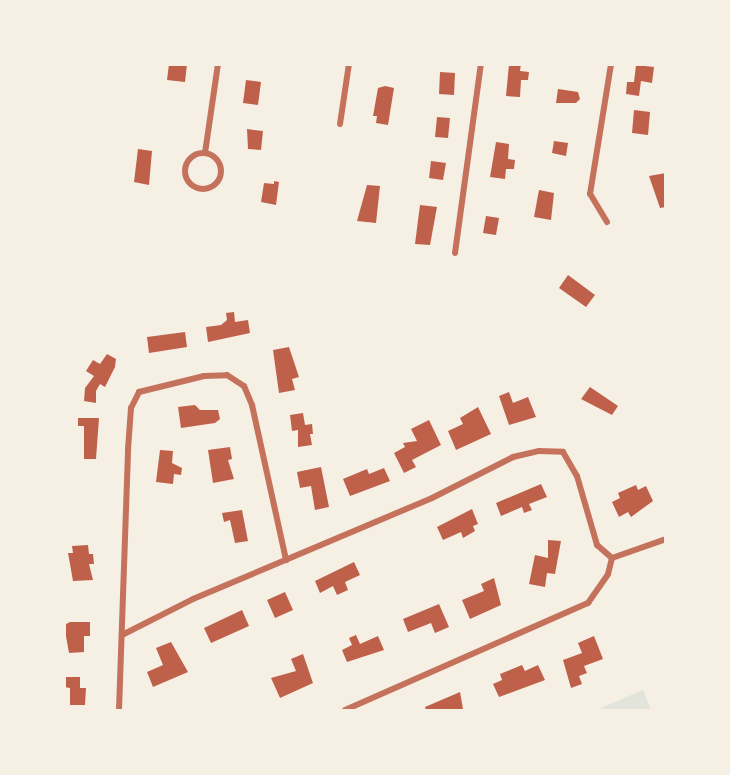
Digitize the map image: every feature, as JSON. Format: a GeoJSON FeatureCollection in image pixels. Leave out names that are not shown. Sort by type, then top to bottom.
{"type":"FeatureCollection","features":[{"type":"Feature","properties":{"kind":"street"},"geometry":{"type":"LineString","coordinates":[[206,153],[218,64]]}},
{"type":"Feature","properties":{"kind":"street"},"geometry":{"type":"LineString","coordinates":[[340,124],[349,64]]}},
{"type":"Feature","properties":{"kind":"street"},"geometry":{"type":"LineString","coordinates":[[455,253],[481,64]]}},
{"type":"Feature","properties":{"kind":"street"},"geometry":{"type":"LineString","coordinates":[[607,222],[590,194],[611,64]]}},
{"type":"Feature","properties":{"kind":"street"},"geometry":{"type":"LineString","coordinates":[[206,153],[219,163],[221,175],[209,189],[196,189],[187,181],[184,168],[194,155],[206,153]]}},
{"type":"Feature","properties":{"kind":"street"},"geometry":{"type":"LineString","coordinates":[[119,711],[130,419],[140,392],[204,376],[227,375],[244,386],[252,405],[286,560]]}},
{"type":"Feature","properties":{"kind":"street"},"geometry":{"type":"LineString","coordinates":[[122,635],[286,560],[432,498],[513,457],[539,451],[563,452],[577,476],[597,545],[612,558]]}},
{"type":"Feature","properties":{"kind":"street"},"geometry":{"type":"LineString","coordinates":[[612,558],[666,540]]}},
{"type":"Feature","properties":{"kind":"street"},"geometry":{"type":"LineString","coordinates":[[345,711],[588,603],[608,574],[612,558]]}},
{"type":"Feature","properties":{"kind":"shaded area"},"geometry":{"type":"Polygon","coordinates":[[[643,690],[651,710],[596,710],[643,690]]]}},
{"type":"Feature","properties":{"kind":"building"},"geometry":{"type":"Polygon","coordinates":[[[169,64],[187,64],[185,82],[167,80],[169,64]]]}},
{"type":"Feature","properties":{"kind":"building"},"geometry":{"type":"Polygon","coordinates":[[[509,64],[521,64],[520,71],[529,72],[528,80],[521,80],[520,97],[506,96],[509,64]]]}},
{"type":"Feature","properties":{"kind":"building"},"geometry":{"type":"Polygon","coordinates":[[[636,65],[654,67],[652,83],[641,81],[639,96],[626,94],[627,82],[634,82],[636,65]]]}},
{"type":"Feature","properties":{"kind":"building"},"geometry":{"type":"Polygon","coordinates":[[[440,72],[455,73],[454,95],[439,94],[440,72]]]}},
{"type":"Feature","properties":{"kind":"building"},"geometry":{"type":"Polygon","coordinates":[[[246,80],[261,82],[258,105],[243,103],[246,80]]]}},
{"type":"Feature","properties":{"kind":"building"},"geometry":{"type":"Polygon","coordinates":[[[385,86],[394,88],[388,125],[376,123],[377,116],[373,116],[378,88],[385,86]]]}},
{"type":"Feature","properties":{"kind":"building"},"geometry":{"type":"Polygon","coordinates":[[[558,89],[578,92],[580,99],[576,103],[556,103],[558,89]]]}},
{"type":"Feature","properties":{"kind":"building"},"geometry":{"type":"Polygon","coordinates":[[[634,110],[650,112],[648,135],[632,133],[634,110]]]}},
{"type":"Feature","properties":{"kind":"building"},"geometry":{"type":"Polygon","coordinates":[[[437,117],[450,118],[448,138],[435,137],[437,117]]]}},
{"type":"Feature","properties":{"kind":"building"},"geometry":{"type":"Polygon","coordinates":[[[247,129],[263,131],[261,150],[248,149],[247,129]]]}},
{"type":"Feature","properties":{"kind":"building"},"geometry":{"type":"Polygon","coordinates":[[[554,141],[568,143],[566,156],[552,153],[554,141]]]}},
{"type":"Feature","properties":{"kind":"building"},"geometry":{"type":"Polygon","coordinates":[[[496,142],[509,144],[508,159],[515,160],[514,169],[506,169],[505,179],[490,177],[496,142]]]}},
{"type":"Feature","properties":{"kind":"building"},"geometry":{"type":"Polygon","coordinates":[[[138,149],[152,151],[149,185],[134,182],[138,149]]]}},
{"type":"Feature","properties":{"kind":"building"},"geometry":{"type":"Polygon","coordinates":[[[431,161],[446,163],[443,180],[429,178],[431,161]]]}},
{"type":"Feature","properties":{"kind":"building"},"geometry":{"type":"Polygon","coordinates":[[[666,173],[666,207],[660,208],[649,176],[666,173]]]}},
{"type":"Feature","properties":{"kind":"building"},"geometry":{"type":"Polygon","coordinates":[[[274,181],[279,182],[276,205],[261,202],[264,183],[274,184],[274,181]]]}},
{"type":"Feature","properties":{"kind":"building"},"geometry":{"type":"Polygon","coordinates":[[[367,185],[380,186],[376,223],[357,221],[367,185]]]}},
{"type":"Feature","properties":{"kind":"building"},"geometry":{"type":"Polygon","coordinates":[[[539,190],[554,193],[551,220],[534,217],[539,190]]]}},
{"type":"Feature","properties":{"kind":"building"},"geometry":{"type":"Polygon","coordinates":[[[420,205],[437,207],[430,245],[415,244],[420,205]]]}},
{"type":"Feature","properties":{"kind":"building"},"geometry":{"type":"Polygon","coordinates":[[[486,216],[499,218],[496,235],[483,233],[486,216]]]}},
{"type":"Feature","properties":{"kind":"building"},"geometry":{"type":"Polygon","coordinates":[[[568,275],[595,295],[586,307],[559,288],[568,275]]]}},
{"type":"Feature","properties":{"kind":"building"},"geometry":{"type":"Polygon","coordinates":[[[234,312],[235,322],[248,320],[250,333],[208,342],[206,327],[221,325],[227,320],[226,313],[234,312]]]}},
{"type":"Feature","properties":{"kind":"building"},"geometry":{"type":"Polygon","coordinates":[[[185,332],[187,347],[149,353],[147,337],[185,332]]]}},
{"type":"Feature","properties":{"kind":"building"},"geometry":{"type":"Polygon","coordinates":[[[289,347],[299,377],[292,379],[295,390],[279,393],[273,350],[289,347]]]}},
{"type":"Feature","properties":{"kind":"building"},"geometry":{"type":"Polygon","coordinates":[[[107,354],[116,359],[115,367],[105,387],[100,384],[96,391],[96,403],[84,401],[85,388],[94,376],[86,371],[93,360],[100,364],[107,354]]]}},
{"type":"Feature","properties":{"kind":"building"},"geometry":{"type":"Polygon","coordinates":[[[590,387],[618,406],[612,415],[581,399],[590,387]]]}},
{"type":"Feature","properties":{"kind":"building"},"geometry":{"type":"Polygon","coordinates":[[[509,392],[513,403],[528,397],[536,417],[509,425],[499,396],[509,392]]]}},
{"type":"Feature","properties":{"kind":"building"},"geometry":{"type":"Polygon","coordinates":[[[195,405],[200,410],[218,410],[220,419],[215,423],[181,428],[178,407],[195,405]]]}},
{"type":"Feature","properties":{"kind":"building"},"geometry":{"type":"Polygon","coordinates":[[[478,407],[491,434],[456,450],[448,431],[463,424],[460,418],[478,407]]]}},
{"type":"Feature","properties":{"kind":"building"},"geometry":{"type":"Polygon","coordinates":[[[303,413],[305,425],[312,424],[313,434],[310,434],[312,445],[298,447],[298,430],[292,431],[290,415],[303,413]]]}},
{"type":"Feature","properties":{"kind":"building"},"geometry":{"type":"Polygon","coordinates":[[[78,418],[99,418],[96,459],[84,459],[84,426],[78,426],[78,418]]]}},
{"type":"Feature","properties":{"kind":"building"},"geometry":{"type":"Polygon","coordinates":[[[429,420],[441,445],[412,460],[416,467],[404,473],[394,453],[405,447],[403,443],[417,441],[411,429],[429,420]]]}},
{"type":"Feature","properties":{"kind":"building"},"geometry":{"type":"Polygon","coordinates":[[[230,447],[232,459],[228,460],[234,479],[213,483],[208,450],[230,447]]]}},
{"type":"Feature","properties":{"kind":"building"},"geometry":{"type":"Polygon","coordinates":[[[160,450],[173,451],[172,463],[182,468],[181,475],[174,474],[173,484],[156,482],[160,450]]]}},
{"type":"Feature","properties":{"kind":"building"},"geometry":{"type":"Polygon","coordinates":[[[321,467],[329,507],[315,510],[311,486],[300,488],[297,472],[321,467]]]}},
{"type":"Feature","properties":{"kind":"building"},"geometry":{"type":"Polygon","coordinates":[[[384,468],[390,481],[350,496],[343,479],[367,469],[369,474],[384,468]]]}},
{"type":"Feature","properties":{"kind":"building"},"geometry":{"type":"Polygon","coordinates":[[[541,484],[547,497],[529,504],[532,510],[524,513],[522,507],[501,516],[496,503],[541,484]]]}},
{"type":"Feature","properties":{"kind":"building"},"geometry":{"type":"Polygon","coordinates":[[[636,485],[638,490],[646,486],[653,501],[631,517],[628,512],[619,517],[612,502],[620,498],[618,493],[636,485]]]}},
{"type":"Feature","properties":{"kind":"building"},"geometry":{"type":"Polygon","coordinates":[[[472,509],[478,524],[473,526],[475,531],[463,538],[461,532],[443,540],[437,527],[472,509]]]}},
{"type":"Feature","properties":{"kind":"building"},"geometry":{"type":"Polygon","coordinates":[[[242,510],[248,541],[235,543],[230,520],[224,522],[222,513],[242,510]]]}},
{"type":"Feature","properties":{"kind":"building"},"geometry":{"type":"Polygon","coordinates":[[[548,540],[561,541],[555,574],[547,573],[545,587],[529,584],[535,555],[548,558],[548,540]]]}},
{"type":"Feature","properties":{"kind":"building"},"geometry":{"type":"Polygon","coordinates":[[[88,545],[89,554],[93,554],[94,564],[89,564],[93,580],[73,581],[68,553],[73,553],[72,546],[88,545]]]}},
{"type":"Feature","properties":{"kind":"building"},"geometry":{"type":"Polygon","coordinates":[[[354,562],[360,575],[345,582],[348,590],[337,595],[333,586],[320,593],[315,581],[354,562]]]}},
{"type":"Feature","properties":{"kind":"building"},"geometry":{"type":"Polygon","coordinates":[[[494,578],[501,605],[470,619],[462,600],[484,591],[481,584],[494,578]]]}},
{"type":"Feature","properties":{"kind":"building"},"geometry":{"type":"Polygon","coordinates":[[[285,592],[293,610],[275,618],[267,600],[285,592]]]}},
{"type":"Feature","properties":{"kind":"building"},"geometry":{"type":"Polygon","coordinates":[[[439,604],[449,627],[435,633],[431,623],[408,632],[403,619],[439,604]]]}},
{"type":"Feature","properties":{"kind":"building"},"geometry":{"type":"Polygon","coordinates":[[[242,610],[249,626],[211,643],[204,628],[242,610]]]}},
{"type":"Feature","properties":{"kind":"building"},"geometry":{"type":"Polygon","coordinates":[[[70,622],[90,622],[90,636],[84,636],[84,652],[69,653],[64,625],[70,622]]]}},
{"type":"Feature","properties":{"kind":"building"},"geometry":{"type":"Polygon","coordinates":[[[356,635],[360,644],[378,636],[384,650],[347,662],[342,650],[352,645],[349,638],[356,635]]]}},
{"type":"Feature","properties":{"kind":"building"},"geometry":{"type":"Polygon","coordinates":[[[594,636],[603,659],[584,666],[587,673],[579,676],[582,684],[571,688],[563,660],[582,653],[578,643],[594,636]]]}},
{"type":"Feature","properties":{"kind":"building"},"geometry":{"type":"Polygon","coordinates":[[[171,642],[188,672],[153,687],[147,672],[163,665],[156,648],[171,642]]]}},
{"type":"Feature","properties":{"kind":"building"},"geometry":{"type":"Polygon","coordinates":[[[303,654],[313,683],[280,698],[271,678],[296,671],[291,659],[303,654]]]}},
{"type":"Feature","properties":{"kind":"building"},"geometry":{"type":"Polygon","coordinates":[[[522,665],[525,671],[538,665],[545,680],[499,697],[493,684],[502,680],[500,674],[522,665]]]}},
{"type":"Feature","properties":{"kind":"building"},"geometry":{"type":"Polygon","coordinates":[[[64,677],[80,677],[80,688],[86,688],[85,705],[70,705],[70,688],[64,687],[64,677]]]}},
{"type":"Feature","properties":{"kind":"building"},"geometry":{"type":"Polygon","coordinates":[[[460,692],[463,709],[426,710],[425,707],[460,692]]]}}]}
